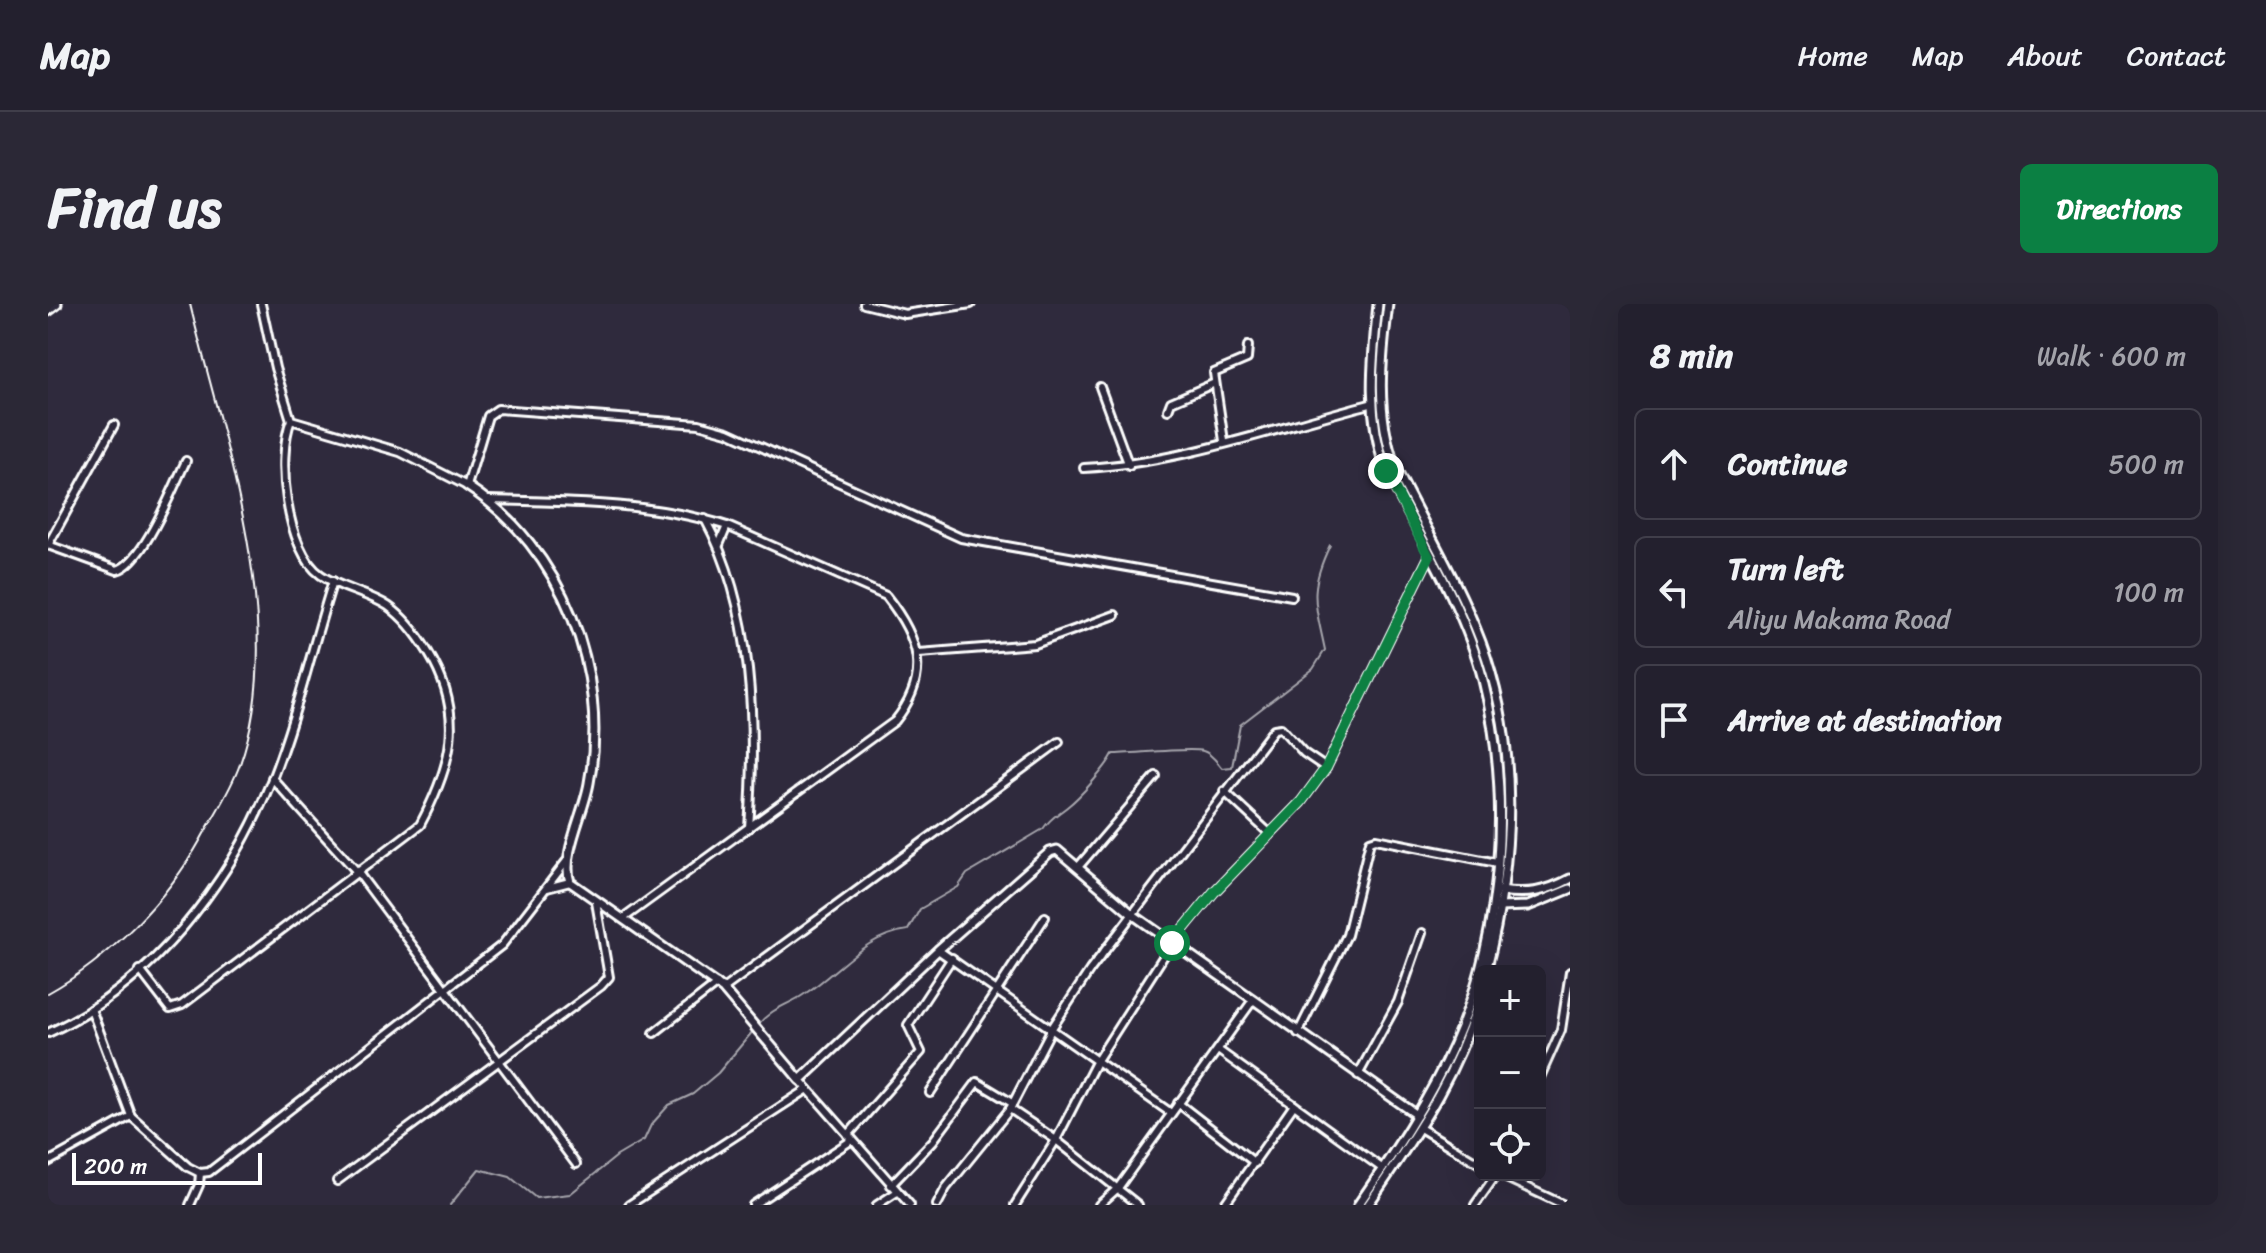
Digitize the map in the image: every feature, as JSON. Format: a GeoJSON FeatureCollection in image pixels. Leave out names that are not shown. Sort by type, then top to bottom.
{"type":"FeatureCollection","features":[{"type":"Feature","properties":{"kind":"main road"},"geometry":{"type":"LineString","coordinates":[[48,310],[56,304]]}},
{"type":"Feature","properties":{"kind":"street"},"geometry":{"type":"LineString","coordinates":[[140,970],[170,1009],[176,1009],[420,825],[439,789],[449,753],[452,716],[445,679],[404,618],[386,605],[333,581],[310,565],[300,549],[286,493],[282,450],[291,420],[261,304]]}},
{"type":"Feature","properties":{"kind":"street"},"geometry":{"type":"LineString","coordinates":[[864,304],[905,314],[971,304]]}},
{"type":"Feature","properties":{"kind":"street"},"geometry":{"type":"LineString","coordinates":[[1416,520],[1385,438],[1379,387],[1388,308],[1378,307],[1370,404],[1376,441],[1386,471],[1466,606],[1492,676],[1509,797],[1502,908],[1488,965]]}},
{"type":"Feature","properties":{"kind":"street"},"geometry":{"type":"LineString","coordinates":[[1224,441],[1215,370],[1245,360],[1249,356],[1248,346]]}},
{"type":"Feature","properties":{"kind":"street"},"geometry":{"type":"LineString","coordinates":[[1168,410],[1171,402],[1215,383]]}},
{"type":"Feature","properties":{"kind":"street"},"geometry":{"type":"LineString","coordinates":[[1100,387],[1129,466]]}},
{"type":"Feature","properties":{"kind":"street"},"geometry":{"type":"LineString","coordinates":[[1084,468],[1129,466],[1179,456],[1224,441],[1370,404]]}},
{"type":"Feature","properties":{"kind":"street"},"geometry":{"type":"LineString","coordinates":[[467,486],[488,416],[498,409],[699,424],[728,432],[961,538],[1292,596]]}},
{"type":"Feature","properties":{"kind":"street"},"geometry":{"type":"LineString","coordinates":[[91,1009],[131,1116],[188,1167],[200,1173],[216,1167],[502,945],[566,862],[585,804],[595,752],[585,655],[570,610],[548,569],[489,500],[467,486],[400,452],[291,420]]}},
{"type":"Feature","properties":{"kind":"street"},"geometry":{"type":"LineString","coordinates":[[114,425],[48,545],[117,570],[128,566],[144,543],[186,461]]}},
{"type":"Feature","properties":{"kind":"street"},"geometry":{"type":"LineString","coordinates":[[489,500],[590,503],[705,519],[727,526],[886,596],[919,653],[911,702],[895,721],[624,918]]}},
{"type":"Feature","properties":{"kind":"street"},"geometry":{"type":"LineString","coordinates":[[705,519],[719,545],[747,655],[753,717],[749,828]]}},
{"type":"Feature","properties":{"kind":"street"},"geometry":{"type":"LineString","coordinates":[[719,545],[727,526]]}},
{"type":"Feature","properties":{"kind":"street"},"geometry":{"type":"LineString","coordinates":[[1358,1205],[1417,1115],[1454,1043],[1475,985],[1492,907],[1497,863],[1499,798],[1483,679],[1457,610],[1429,557],[1421,530]]}},
{"type":"Feature","properties":{"kind":"street"},"geometry":{"type":"LineString","coordinates":[[1015,1205],[1056,1140],[1096,1062],[1172,943],[1269,833],[1301,802],[1326,768],[1429,557]]}},
{"type":"Feature","properties":{"kind":"street"},"geometry":{"type":"LineString","coordinates":[[48,1033],[91,1009],[140,970],[176,935],[213,889],[272,778],[333,581]]}},
{"type":"Feature","properties":{"kind":"street"},"geometry":{"type":"LineString","coordinates":[[919,653],[1035,644],[1115,615]]}},
{"type":"Feature","properties":{"kind":"street"},"geometry":{"type":"LineString","coordinates":[[937,1205],[946,1188],[1011,1106],[1052,1028],[1132,914],[1224,791],[1277,727],[1326,768]]}},
{"type":"Feature","properties":{"kind":"street"},"geometry":{"type":"LineString","coordinates":[[654,1033],[1059,742]]}},
{"type":"Feature","properties":{"kind":"street"},"geometry":{"type":"LineString","coordinates":[[1079,866],[1156,776]]}},
{"type":"Feature","properties":{"kind":"street"},"geometry":{"type":"LineString","coordinates":[[272,778],[359,874],[576,1164]]}},
{"type":"Feature","properties":{"kind":"street"},"geometry":{"type":"LineString","coordinates":[[1224,791],[1269,833]]}},
{"type":"Feature","properties":{"kind":"street"},"geometry":{"type":"LineString","coordinates":[[1298,1033],[1347,935],[1370,841],[1376,839],[1497,863]]}},
{"type":"Feature","properties":{"kind":"street"},"geometry":{"type":"LineString","coordinates":[[800,1080],[938,950],[1050,852],[1057,850],[1132,914],[1417,1115]]}},
{"type":"Feature","properties":{"kind":"street"},"geometry":{"type":"LineString","coordinates":[[566,862],[570,882],[720,987],[910,1205]]}},
{"type":"Feature","properties":{"kind":"street"},"geometry":{"type":"LineString","coordinates":[[1494,890],[1529,894],[1549,891],[1570,879]]}},
{"type":"Feature","properties":{"kind":"street"},"geometry":{"type":"LineString","coordinates":[[547,888],[570,882]]}},
{"type":"Feature","properties":{"kind":"street"},"geometry":{"type":"LineString","coordinates":[[1492,907],[1528,906],[1570,889]]}},
{"type":"Feature","properties":{"kind":"street"},"geometry":{"type":"LineString","coordinates":[[337,1181],[499,1063],[609,977],[596,902]]}},
{"type":"Feature","properties":{"kind":"street"},"geometry":{"type":"LineString","coordinates":[[601,927],[610,910]]}},
{"type":"Feature","properties":{"kind":"street"},"geometry":{"type":"LineString","coordinates":[[930,1093],[995,989],[1045,917]]}},
{"type":"Feature","properties":{"kind":"street"},"geometry":{"type":"LineString","coordinates":[[1358,1075],[1398,1002],[1422,933]]}},
{"type":"Feature","properties":{"kind":"street"},"geometry":{"type":"LineString","coordinates":[[938,950],[1171,1113]]}},
{"type":"Feature","properties":{"kind":"street"},"geometry":{"type":"LineString","coordinates":[[753,1205],[850,1138],[921,1052],[908,1025],[952,958]]}},
{"type":"Feature","properties":{"kind":"street"},"geometry":{"type":"LineString","coordinates":[[1546,1064],[1561,1030],[1570,972]]}},
{"type":"Feature","properties":{"kind":"street"},"geometry":{"type":"LineString","coordinates":[[1099,1205],[1118,1188],[1253,1000]]}},
{"type":"Feature","properties":{"kind":"street"},"geometry":{"type":"LineString","coordinates":[[1368,1205],[1420,1128],[1450,1075],[1474,1018]]}},
{"type":"Feature","properties":{"kind":"street"},"geometry":{"type":"LineString","coordinates":[[1561,1030],[1570,1031]]}},
{"type":"Feature","properties":{"kind":"street"},"geometry":{"type":"LineString","coordinates":[[1218,1050],[1383,1169]]}},
{"type":"Feature","properties":{"kind":"street"},"geometry":{"type":"LineString","coordinates":[[891,1185],[933,1141],[977,1082],[1138,1205]]}},
{"type":"Feature","properties":{"kind":"street"},"geometry":{"type":"LineString","coordinates":[[629,1205],[638,1203],[808,1089]]}},
{"type":"Feature","properties":{"kind":"street"},"geometry":{"type":"LineString","coordinates":[[1178,1103],[1255,1163]]}},
{"type":"Feature","properties":{"kind":"street"},"geometry":{"type":"LineString","coordinates":[[1224,1205],[1294,1105]]}},
{"type":"Feature","properties":{"kind":"street"},"geometry":{"type":"LineString","coordinates":[[48,1162],[131,1116]]}},
{"type":"Feature","properties":{"kind":"street"},"geometry":{"type":"LineString","coordinates":[[1420,1128],[1474,1160]]}},
{"type":"Feature","properties":{"kind":"street"},"geometry":{"type":"LineString","coordinates":[[190,1205],[199,1185],[200,1173]]}},
{"type":"Feature","properties":{"kind":"street"},"geometry":{"type":"LineString","coordinates":[[1475,1205],[1493,1181]]}},
{"type":"Feature","properties":{"kind":"street"},"geometry":{"type":"LineString","coordinates":[[1511,1181],[1564,1205]]}},
{"type":"Feature","properties":{"kind":"street"},"geometry":{"type":"LineString","coordinates":[[877,1205],[897,1192]]}},
{"type":"Feature","properties":{"kind":"waterway"},"geometry":{"type":"LineString","coordinates":[[757,1026],[773,1012],[816,986],[864,947],[877,939],[908,930],[920,909],[958,887],[967,874],[1043,829],[1085,790],[1113,754],[1197,750],[1209,754],[1222,768],[1232,767],[1240,725],[1313,669],[1325,650],[1318,620],[1316,586],[1330,545]]}},
{"type":"Feature","properties":{"kind":"waterway"},"geometry":{"type":"LineString","coordinates":[[450,1205],[479,1169],[510,1177],[536,1198],[570,1194],[617,1156],[644,1140],[651,1125],[669,1105],[693,1094],[718,1073],[753,1031]]}},
{"type":"Feature","properties":{"kind":"railway"},"geometry":{"type":"LineString","coordinates":[[48,993],[114,945],[154,906],[171,884],[201,839],[232,783],[254,710],[258,653],[255,594],[246,534],[234,474],[190,304]]}},
{"type":"Feature","properties":{"kind":"route"},"geometry":{"type":"LineString","coordinates":[[1172,943],[1214,892],[1301,802],[1326,768],[1365,682],[1429,557],[1386,471]]}}]}
